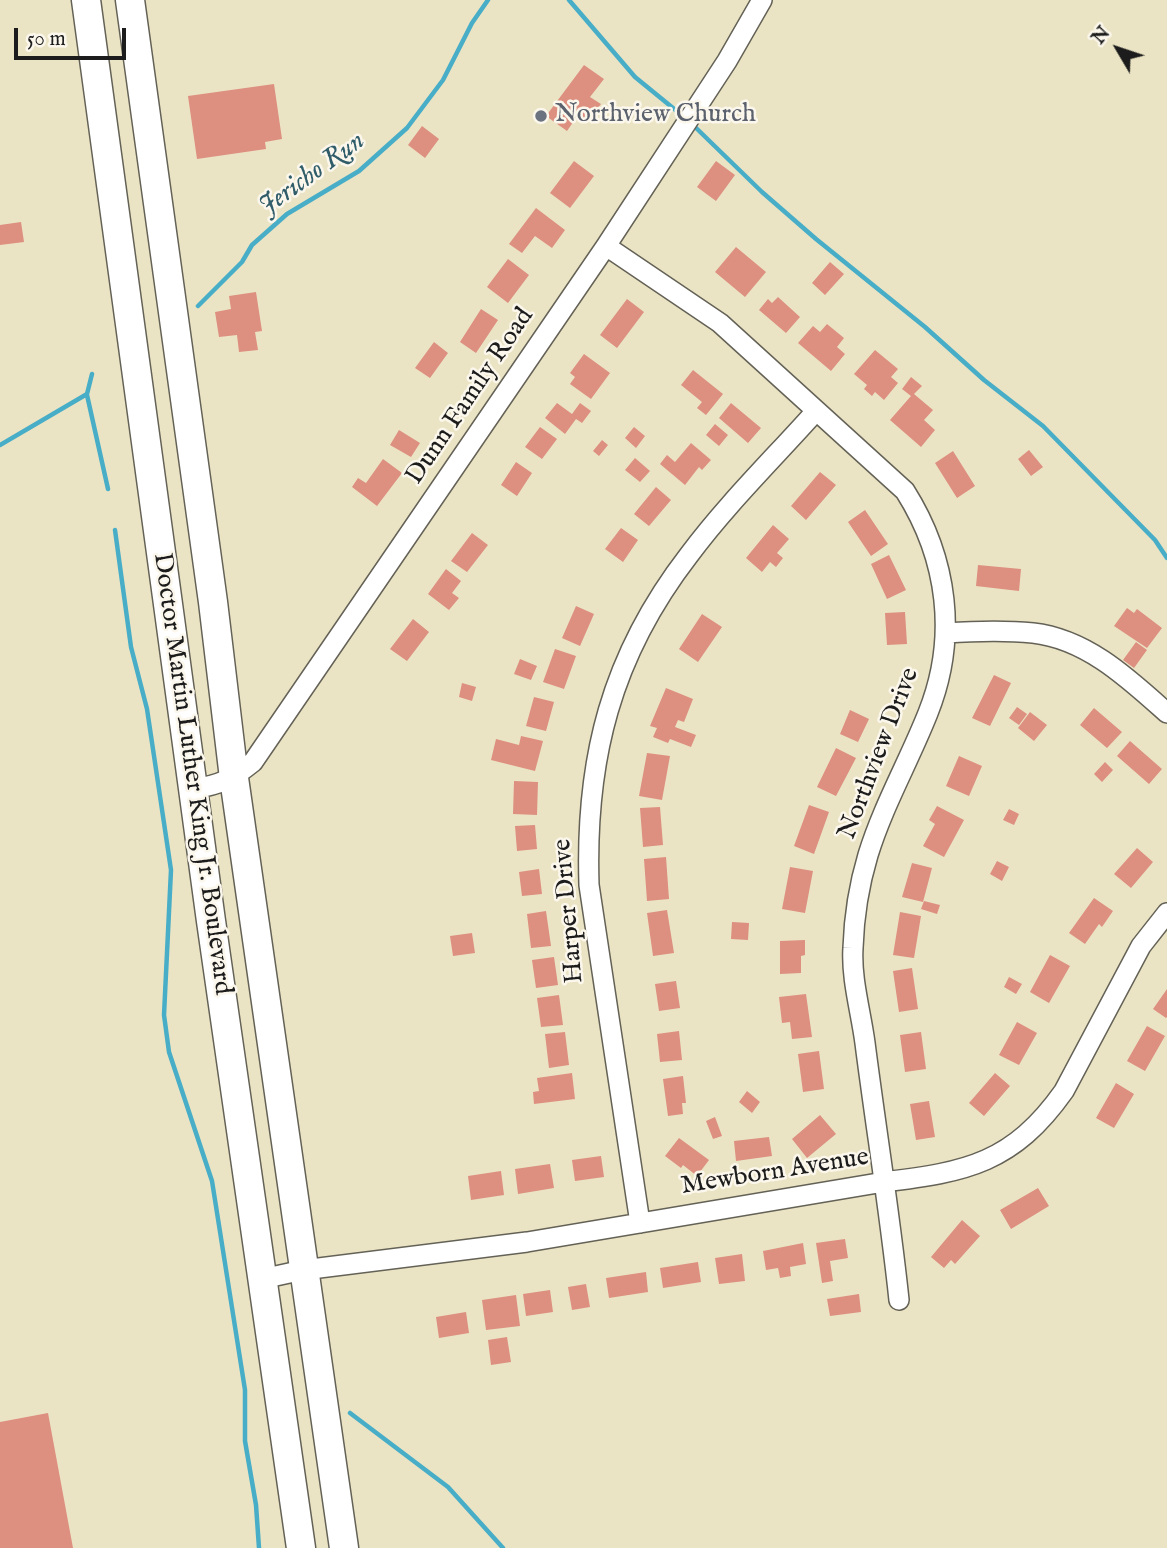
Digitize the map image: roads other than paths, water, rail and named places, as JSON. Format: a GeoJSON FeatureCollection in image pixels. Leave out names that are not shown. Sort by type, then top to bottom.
{"type":"FeatureCollection","features":[{"type":"Feature","properties":{"kind":"highway","name":"Doctor Martin Luther King Jr. Boulevard"},"geometry":{"type":"LineString","coordinates":[[86,0],[193,789],[301,1548]]}},
{"type":"Feature","properties":{"kind":"highway","name":"Doctor Martin Luther King Jr. Boulevard"},"geometry":{"type":"LineString","coordinates":[[130,0],[213,602],[234,778],[344,1548]]}},
{"type":"Feature","properties":{"kind":"street","name":"Dunn Family Road"},"geometry":{"type":"LineString","coordinates":[[193,789],[234,778],[253,762],[267,743],[606,246],[727,61],[762,0]]}},
{"type":"Feature","properties":{"kind":"street","name":"Northview Drive"},"geometry":{"type":"LineString","coordinates":[[606,246],[720,323],[905,491],[914,505],[937,559],[945,598],[944,657],[935,695],[869,853],[854,919],[852,953],[899,1300]]}},
{"type":"Feature","properties":{"kind":"street","name":"Harper Drive"},"geometry":{"type":"LineString","coordinates":[[640,1223],[589,885],[587,839],[591,793],[601,737],[626,661],[658,598],[719,518],[816,411]]}},
{"type":"Feature","properties":{"kind":"street"},"geometry":{"type":"LineString","coordinates":[[946,633],[1035,633],[1060,640],[1089,652],[1116,668],[1167,713]]}},
{"type":"Feature","properties":{"kind":"street","name":"Mewborn Avenue"},"geometry":{"type":"LineString","coordinates":[[262,1279],[303,1269],[527,1241],[884,1182],[938,1176],[980,1163],[1018,1142],[1035,1127],[1064,1090],[1141,946],[1167,913]]}},
{"type":"Feature","properties":{"kind":"waterway","name":"Jericho Run"},"geometry":{"type":"LineString","coordinates":[[198,306],[242,262],[252,245],[287,214],[359,171],[407,128],[443,80],[472,23],[488,0]]}},
{"type":"Feature","properties":{"kind":"waterway"},"geometry":{"type":"LineString","coordinates":[[569,0],[635,77],[684,117]]}},
{"type":"Feature","properties":{"kind":"waterway"},"geometry":{"type":"LineString","coordinates":[[693,125],[762,192],[816,239],[1043,426],[1155,540],[1167,558]]}},
{"type":"Feature","properties":{"kind":"waterway","name":"Jericho Run"},"geometry":{"type":"LineString","coordinates":[[0,445],[87,394],[92,374]]}},
{"type":"Feature","properties":{"kind":"waterway"},"geometry":{"type":"LineString","coordinates":[[87,395],[108,489]]}},
{"type":"Feature","properties":{"kind":"waterway"},"geometry":{"type":"LineString","coordinates":[[115,530],[131,647],[147,709],[171,870],[164,1015],[169,1052],[212,1181],[245,1390],[245,1441],[256,1505],[259,1548]]}},
{"type":"Feature","properties":{"kind":"waterway"},"geometry":{"type":"LineString","coordinates":[[350,1413],[448,1487],[503,1548]]}},
{"type":"Feature","properties":{"kind":"place","name":"Northview Church"},"geometry":{"type":"Point","coordinates":[541,116]}}]}
